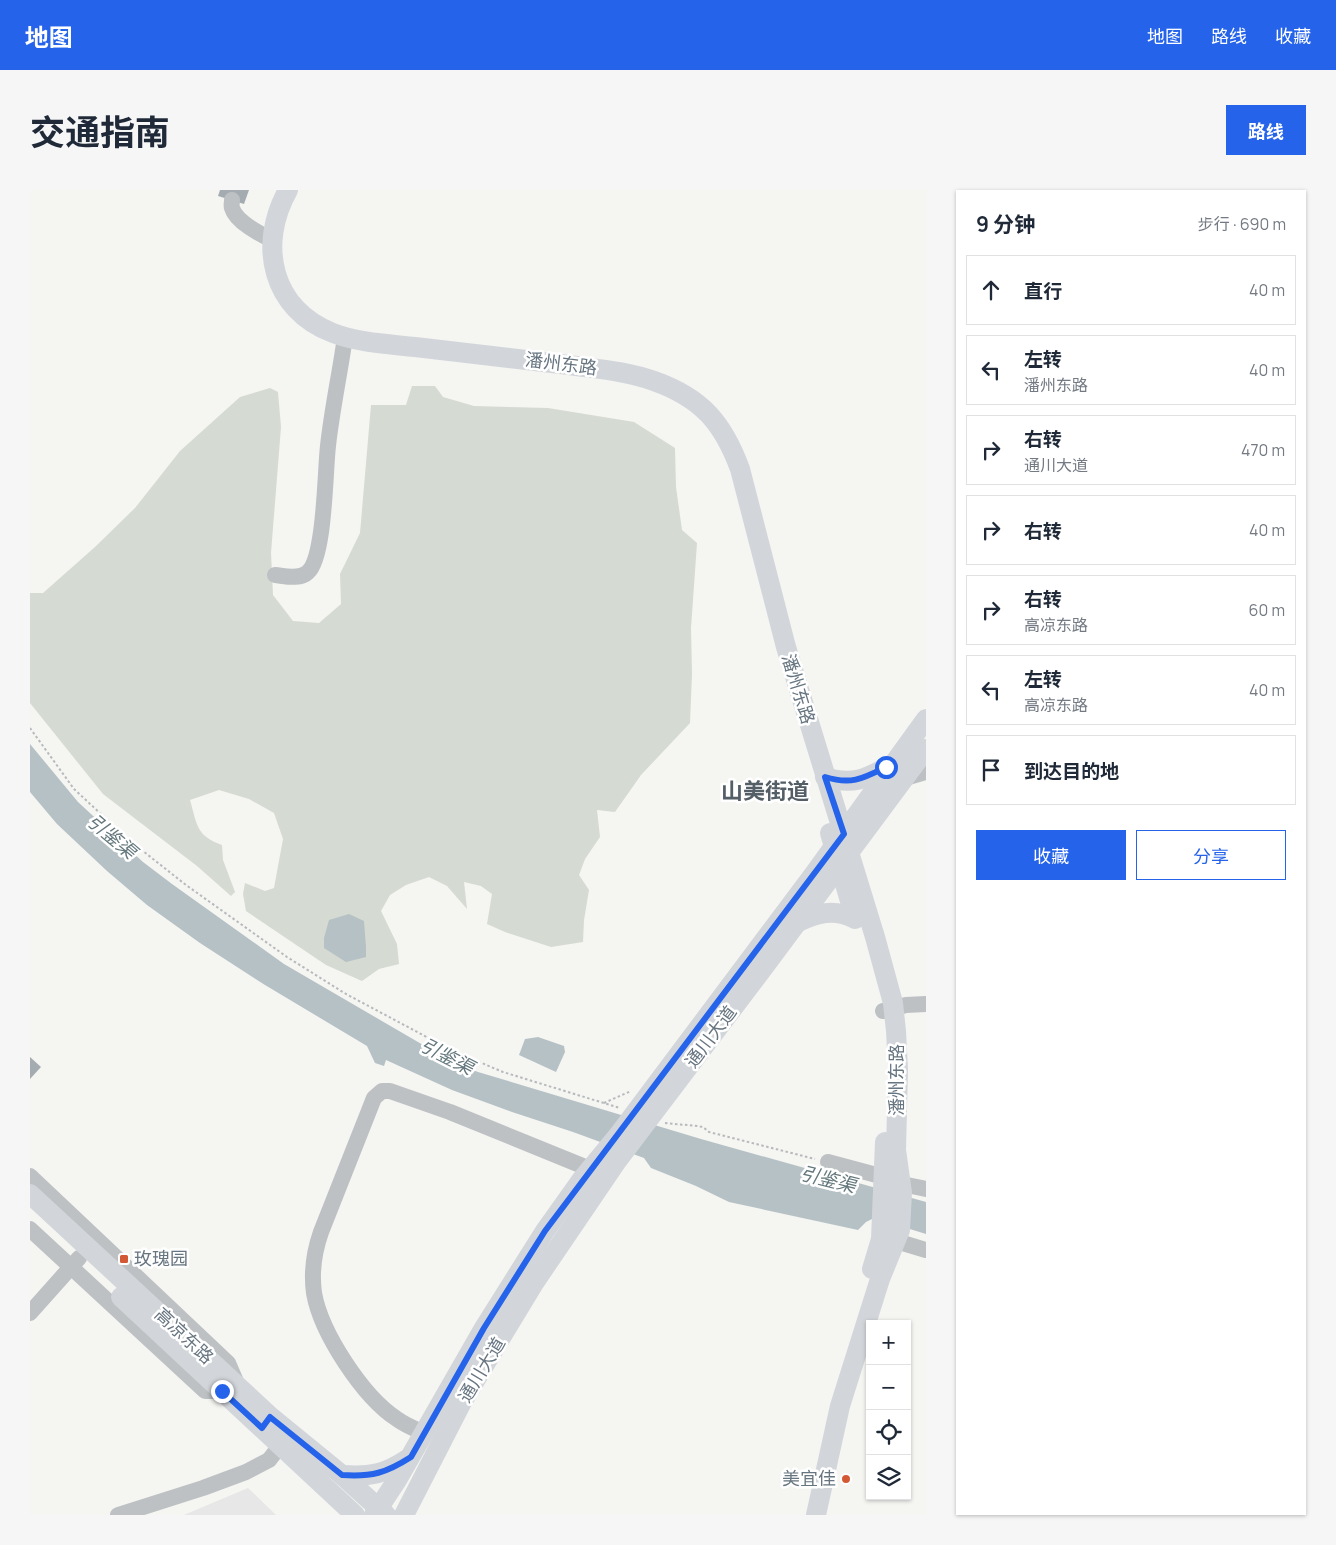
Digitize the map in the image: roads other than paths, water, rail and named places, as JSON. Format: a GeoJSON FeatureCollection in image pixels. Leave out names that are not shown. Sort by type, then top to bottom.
{"type":"FeatureCollection","features":[{"type":"Feature","properties":{"kind":"main road","name":"潘州东路"},"geometry":{"type":"LineString","coordinates":[[275,190],[268,208],[266,238],[280,286],[289,302],[303,316],[345,342],[375,353],[621,382],[654,392],[674,401],[706,426],[717,442],[736,489],[768,627],[841,850],[877,945],[888,1009]]}},
{"type":"Feature","properties":{"kind":"main road","name":"潘州东路"},"geometry":{"type":"LineString","coordinates":[[266,238],[288,190]]}},
{"type":"Feature","properties":{"kind":"main road","name":"潘州东路"},"geometry":{"type":"LineString","coordinates":[[345,342],[375,343],[515,358],[634,375],[653,380],[685,396],[712,416],[731,445],[740,469],[786,647],[825,777],[856,919],[872,970],[896,1031],[898,1070],[892,1232],[880,1278],[840,1406],[816,1515]]}},
{"type":"Feature","properties":{"kind":"main road","name":"通川大道"},"geometry":{"type":"LineString","coordinates":[[380,1513],[484,1328],[545,1231],[603,1166],[921,745],[926,719]]}},
{"type":"Feature","properties":{"kind":"main road"},"geometry":{"type":"LineString","coordinates":[[825,777],[838,781],[856,780],[901,770]]}},
{"type":"Feature","properties":{"kind":"main road","name":"通川大道"},"geometry":{"type":"LineString","coordinates":[[651,1103],[796,923],[841,850]]}},
{"type":"Feature","properties":{"kind":"main road"},"geometry":{"type":"LineString","coordinates":[[796,923],[824,912],[841,913],[856,919]]}},
{"type":"Feature","properties":{"kind":"main road","name":"通川大道"},"geometry":{"type":"LineString","coordinates":[[404,1515],[462,1402],[603,1166]]}},
{"type":"Feature","properties":{"kind":"main road","name":"高凉东路"},"geometry":{"type":"LineString","coordinates":[[35,1199],[79,1231],[143,1291],[230,1388],[266,1423],[342,1475],[380,1513]]}},
{"type":"Feature","properties":{"kind":"main road","name":"高凉东路"},"geometry":{"type":"LineString","coordinates":[[35,1199],[76,1263],[230,1388]]}},
{"type":"Feature","properties":{"kind":"main road","name":"潘州东路"},"geometry":{"type":"LineString","coordinates":[[805,1515],[827,1409],[878,1250],[892,1232]]}},
{"type":"Feature","properties":{"kind":"main road","name":"高凉东路"},"geometry":{"type":"LineString","coordinates":[[266,1423],[280,1446],[355,1515]]}},
{"type":"Feature","properties":{"kind":"main road"},"geometry":{"type":"LineString","coordinates":[[342,1475],[378,1474],[411,1457]]}},
{"type":"Feature","properties":{"kind":"street"},"geometry":{"type":"LineString","coordinates":[[232,200],[232,209],[238,217],[247,226],[266,238]]}},
{"type":"Feature","properties":{"kind":"street"},"geometry":{"type":"LineString","coordinates":[[275,574],[290,577],[306,574],[314,561],[320,539],[328,446],[345,342]]}},
{"type":"Feature","properties":{"kind":"street"},"geometry":{"type":"LineString","coordinates":[[901,770],[926,772]]}},
{"type":"Feature","properties":{"kind":"street"},"geometry":{"type":"LineString","coordinates":[[888,1009],[926,1004]]}},
{"type":"Feature","properties":{"kind":"street"},"geometry":{"type":"LineString","coordinates":[[424,1433],[388,1413],[375,1401],[355,1376],[337,1350],[324,1322],[314,1293],[314,1254],[374,1098],[382,1091],[390,1091],[603,1166]]}},
{"type":"Feature","properties":{"kind":"street"},"geometry":{"type":"LineString","coordinates":[[828,1162],[893,1185],[926,1189]]}},
{"type":"Feature","properties":{"kind":"street"},"geometry":{"type":"LineString","coordinates":[[30,1176],[35,1199]]}},
{"type":"Feature","properties":{"kind":"street"},"geometry":{"type":"LineString","coordinates":[[30,1229],[76,1263],[30,1313]]}},
{"type":"Feature","properties":{"kind":"street"},"geometry":{"type":"LineString","coordinates":[[892,1232],[926,1250]]}},
{"type":"Feature","properties":{"kind":"street"},"geometry":{"type":"LineString","coordinates":[[118,1515],[246,1472],[269,1460],[280,1446]]}},
{"type":"Feature","properties":{"kind":"water","name":"引鉴渠"},"geometry":{"type":"Polygon","coordinates":[[[30,744],[78,802],[143,862],[284,964],[430,1049],[478,1072],[701,1139],[926,1202],[926,1234],[874,1218],[866,1222],[858,1230],[729,1202],[651,1168],[644,1158],[452,1090],[386,1060],[384,1066],[375,1063],[367,1046],[265,985],[200,943],[147,905],[107,871],[57,824],[30,792],[30,744]]]}},
{"type":"Feature","properties":{"kind":"water"},"geometry":{"type":"Polygon","coordinates":[[[349,914],[364,921],[366,957],[346,962],[324,948],[324,938],[329,920],[349,914]]]}},
{"type":"Feature","properties":{"kind":"water"},"geometry":{"type":"Polygon","coordinates":[[[538,1037],[564,1046],[565,1052],[556,1072],[519,1055],[525,1039],[538,1037]]]}},
{"type":"Feature","properties":{"kind":"place","name":"玫瑰园"},"geometry":{"type":"Point","coordinates":[124,1259]}},
{"type":"Feature","properties":{"kind":"place","name":"美宜佳"},"geometry":{"type":"Point","coordinates":[846,1479]}},
{"type":"Feature","properties":{"kind":"district","name":"山美街道"},"geometry":{"type":"Point","coordinates":[765,791]}}]}
